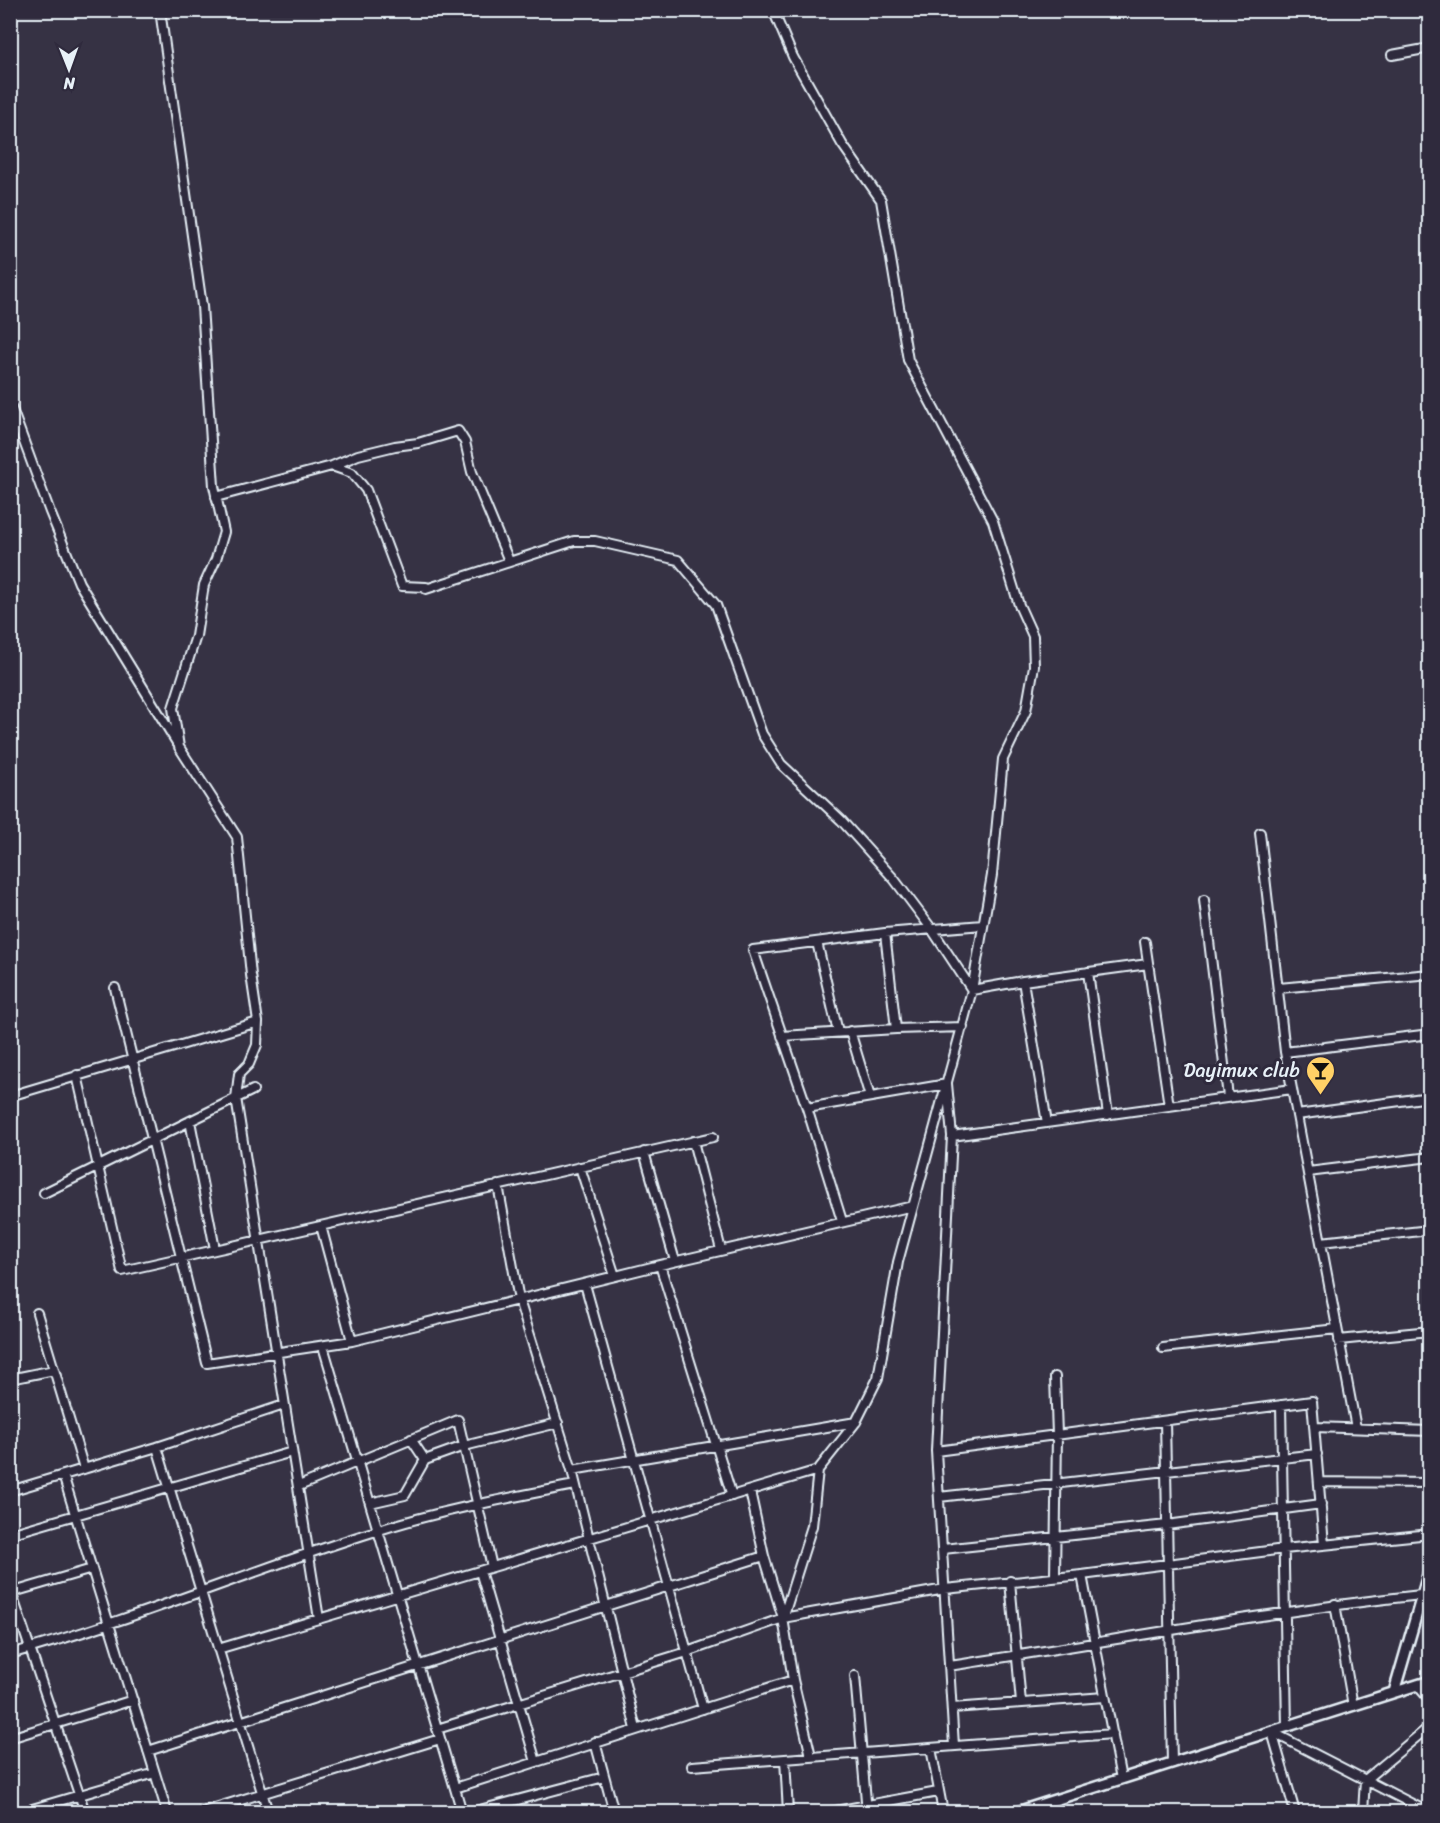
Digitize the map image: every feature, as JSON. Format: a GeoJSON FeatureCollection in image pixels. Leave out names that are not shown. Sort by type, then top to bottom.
{"type":"FeatureCollection","features":[{"type":"Feature","properties":{"kind":"street"},"geometry":{"type":"LineString","coordinates":[[160,10],[202,306],[214,486],[224,532],[216,559],[204,585],[196,636],[173,708],[179,747]]}},
{"type":"Feature","properties":{"kind":"street"},"geometry":{"type":"LineString","coordinates":[[773,10],[793,57],[842,144],[880,200],[908,360],[993,521],[1019,605],[1033,636],[1034,666],[1026,711],[1003,759],[992,875],[972,990],[898,1262],[878,1378],[856,1422],[818,1470],[812,1526],[783,1618]]}},
{"type":"Feature","properties":{"kind":"street"},"geometry":{"type":"LineString","coordinates":[[1392,55],[1430,48]]}},
{"type":"Feature","properties":{"kind":"street"},"geometry":{"type":"LineString","coordinates":[[10,404],[79,583],[237,837],[258,1022],[257,1045],[249,1064],[239,1074],[236,1098],[319,1619]]}},
{"type":"Feature","properties":{"kind":"street"},"geometry":{"type":"LineString","coordinates":[[216,497],[332,466],[358,455],[458,431],[465,442],[472,472],[508,561]]}},
{"type":"Feature","properties":{"kind":"street"},"geometry":{"type":"LineString","coordinates":[[332,466],[352,473],[366,490],[402,586],[426,587],[426,589],[574,541],[595,541],[678,560],[717,605],[762,734],[781,764],[841,820],[894,879],[931,928],[972,990]]}},
{"type":"Feature","properties":{"kind":"street"},"geometry":{"type":"LineString","coordinates":[[1260,833],[1285,1052],[1356,1428]]}},
{"type":"Feature","properties":{"kind":"street"},"geometry":{"type":"LineString","coordinates":[[1204,900],[1228,1097]]}},
{"type":"Feature","properties":{"kind":"street"},"geometry":{"type":"LineString","coordinates":[[842,1221],[807,1108],[753,950],[931,928],[983,925]]}},
{"type":"Feature","properties":{"kind":"street"},"geometry":{"type":"LineString","coordinates":[[885,933],[896,1029]]}},
{"type":"Feature","properties":{"kind":"street"},"geometry":{"type":"LineString","coordinates":[[817,942],[838,1032]]}},
{"type":"Feature","properties":{"kind":"street"},"geometry":{"type":"LineString","coordinates":[[1145,942],[1169,1106]]}},
{"type":"Feature","properties":{"kind":"street"},"geometry":{"type":"LineString","coordinates":[[972,990],[1148,964]]}},
{"type":"Feature","properties":{"kind":"street"},"geometry":{"type":"LineString","coordinates":[[1088,972],[1107,1115]]}},
{"type":"Feature","properties":{"kind":"street"},"geometry":{"type":"LineString","coordinates":[[1279,988],[1430,974]]}},
{"type":"Feature","properties":{"kind":"street"},"geometry":{"type":"LineString","coordinates":[[1023,981],[1047,1123]]}},
{"type":"Feature","properties":{"kind":"street"},"geometry":{"type":"LineString","coordinates":[[115,988],[207,1363],[352,1341],[675,1261],[913,1206]]}},
{"type":"Feature","properties":{"kind":"street"},"geometry":{"type":"LineString","coordinates":[[10,1096],[258,1022]]}},
{"type":"Feature","properties":{"kind":"street"},"geometry":{"type":"LineString","coordinates":[[782,1036],[963,1027]]}},
{"type":"Feature","properties":{"kind":"street"},"geometry":{"type":"LineString","coordinates":[[850,1031],[870,1096]]}},
{"type":"Feature","properties":{"kind":"street"},"geometry":{"type":"LineString","coordinates":[[1285,1052],[1430,1034]]}},
{"type":"Feature","properties":{"kind":"street"},"geometry":{"type":"LineString","coordinates":[[77,1075],[122,1271],[713,1137]]}},
{"type":"Feature","properties":{"kind":"street"},"geometry":{"type":"LineString","coordinates":[[807,1108],[947,1084]]}},
{"type":"Feature","properties":{"kind":"street"},"geometry":{"type":"LineString","coordinates":[[947,1084],[952,1136],[936,1452],[954,1746]]}},
{"type":"Feature","properties":{"kind":"street"},"geometry":{"type":"LineString","coordinates":[[952,1136],[1292,1089]]}},
{"type":"Feature","properties":{"kind":"street"},"geometry":{"type":"LineString","coordinates":[[44,1193],[253,1090]]}},
{"type":"Feature","properties":{"kind":"street"},"geometry":{"type":"LineString","coordinates":[[1297,1115],[1430,1096]]}},
{"type":"Feature","properties":{"kind":"street"},"geometry":{"type":"LineString","coordinates":[[190,1121],[215,1250]]}},
{"type":"Feature","properties":{"kind":"street"},"geometry":{"type":"LineString","coordinates":[[693,1141],[721,1250]]}},
{"type":"Feature","properties":{"kind":"street"},"geometry":{"type":"LineString","coordinates":[[645,1152],[675,1261]]}},
{"type":"Feature","properties":{"kind":"street"},"geometry":{"type":"LineString","coordinates":[[1308,1172],[1430,1157]]}},
{"type":"Feature","properties":{"kind":"street"},"geometry":{"type":"LineString","coordinates":[[580,1167],[615,1276]]}},
{"type":"Feature","properties":{"kind":"street"},"geometry":{"type":"LineString","coordinates":[[498,1185],[519,1300],[572,1470],[636,1729]]}},
{"type":"Feature","properties":{"kind":"street"},"geometry":{"type":"LineString","coordinates":[[321,1226],[352,1341]]}},
{"type":"Feature","properties":{"kind":"street"},"geometry":{"type":"LineString","coordinates":[[1321,1242],[1430,1230]]}},
{"type":"Feature","properties":{"kind":"street"},"geometry":{"type":"LineString","coordinates":[[660,1265],[732,1496]]}},
{"type":"Feature","properties":{"kind":"street"},"geometry":{"type":"LineString","coordinates":[[585,1284],[703,1708]]}},
{"type":"Feature","properties":{"kind":"street"},"geometry":{"type":"LineString","coordinates":[[37,1313],[84,1469]]}},
{"type":"Feature","properties":{"kind":"street"},"geometry":{"type":"LineString","coordinates":[[1163,1348],[1337,1329]]}},
{"type":"Feature","properties":{"kind":"street"},"geometry":{"type":"LineString","coordinates":[[1340,1340],[1430,1331]]}},
{"type":"Feature","properties":{"kind":"street"},"geometry":{"type":"LineString","coordinates":[[323,1346],[462,1812]]}},
{"type":"Feature","properties":{"kind":"street"},"geometry":{"type":"LineString","coordinates":[[10,1379],[54,1370]]}},
{"type":"Feature","properties":{"kind":"street"},"geometry":{"type":"LineString","coordinates":[[1055,1377],[1057,1435],[1055,1576]]}},
{"type":"Feature","properties":{"kind":"street"},"geometry":{"type":"LineString","coordinates":[[936,1452],[1312,1401],[1324,1545]]}},
{"type":"Feature","properties":{"kind":"street"},"geometry":{"type":"LineString","coordinates":[[10,1491],[284,1405]]}},
{"type":"Feature","properties":{"kind":"street"},"geometry":{"type":"LineString","coordinates":[[1281,1405],[1287,1727]]}},
{"type":"Feature","properties":{"kind":"street"},"geometry":{"type":"LineString","coordinates":[[299,1486],[458,1420],[492,1568]]}},
{"type":"Feature","properties":{"kind":"street"},"geometry":{"type":"LineString","coordinates":[[1165,1421],[1172,1763]]}},
{"type":"Feature","properties":{"kind":"street"},"geometry":{"type":"LineString","coordinates":[[572,1470],[856,1422]]}},
{"type":"Feature","properties":{"kind":"street"},"geometry":{"type":"LineString","coordinates":[[370,1503],[405,1495],[425,1460],[464,1446],[558,1423]]}},
{"type":"Feature","properties":{"kind":"street"},"geometry":{"type":"LineString","coordinates":[[1315,1427],[1430,1431]]}},
{"type":"Feature","properties":{"kind":"street"},"geometry":{"type":"LineString","coordinates":[[411,1439],[425,1460]]}},
{"type":"Feature","properties":{"kind":"street"},"geometry":{"type":"LineString","coordinates":[[157,1446],[268,1812]]}},
{"type":"Feature","properties":{"kind":"street"},"geometry":{"type":"LineString","coordinates":[[10,1534],[292,1452]]}},
{"type":"Feature","properties":{"kind":"street"},"geometry":{"type":"LineString","coordinates":[[939,1497],[1317,1454]]}},
{"type":"Feature","properties":{"kind":"street"},"geometry":{"type":"LineString","coordinates":[[218,1649],[818,1470]]}},
{"type":"Feature","properties":{"kind":"street"},"geometry":{"type":"LineString","coordinates":[[63,1475],[167,1812]]}},
{"type":"Feature","properties":{"kind":"street"},"geometry":{"type":"LineString","coordinates":[[1319,1482],[1430,1483]]}},
{"type":"Feature","properties":{"kind":"street"},"geometry":{"type":"LineString","coordinates":[[10,1654],[109,1624],[378,1530],[477,1504],[575,1485]]}},
{"type":"Feature","properties":{"kind":"street"},"geometry":{"type":"LineString","coordinates":[[750,1491],[764,1556],[783,1618],[793,1680],[811,1756]]}},
{"type":"Feature","properties":{"kind":"street"},"geometry":{"type":"LineString","coordinates":[[943,1549],[1321,1504]]}},
{"type":"Feature","properties":{"kind":"street"},"geometry":{"type":"LineString","coordinates":[[437,1729],[687,1652],[783,1618],[945,1589],[1430,1534]]}},
{"type":"Feature","properties":{"kind":"street"},"geometry":{"type":"LineString","coordinates":[[148,1752],[764,1556]]}},
{"type":"Feature","properties":{"kind":"street"},"geometry":{"type":"LineString","coordinates":[[1394,1692],[1430,1568]]}},
{"type":"Feature","properties":{"kind":"street"},"geometry":{"type":"LineString","coordinates":[[85,1812],[11,1593],[92,1569]]}},
{"type":"Feature","properties":{"kind":"street"},"geometry":{"type":"LineString","coordinates":[[480,1571],[536,1762]]}},
{"type":"Feature","properties":{"kind":"street"},"geometry":{"type":"LineString","coordinates":[[1082,1575],[1121,1779]]}},
{"type":"Feature","properties":{"kind":"street"},"geometry":{"type":"LineString","coordinates":[[1010,1581],[1021,1703]]}},
{"type":"Feature","properties":{"kind":"street"},"geometry":{"type":"LineString","coordinates":[[949,1666],[1335,1604],[1421,1595]]}},
{"type":"Feature","properties":{"kind":"street"},"geometry":{"type":"LineString","coordinates":[[1335,1604],[1353,1706]]}},
{"type":"Feature","properties":{"kind":"street"},"geometry":{"type":"LineString","coordinates":[[855,1676],[867,1809]]}},
{"type":"Feature","properties":{"kind":"street"},"geometry":{"type":"LineString","coordinates":[[455,1788],[793,1680]]}},
{"type":"Feature","properties":{"kind":"street"},"geometry":{"type":"LineString","coordinates":[[1017,1812],[1430,1681]]}},
{"type":"Feature","properties":{"kind":"street"},"geometry":{"type":"LineString","coordinates":[[1417,1685],[1430,1700]]}},
{"type":"Feature","properties":{"kind":"street"},"geometry":{"type":"LineString","coordinates":[[952,1708],[1105,1696]]}},
{"type":"Feature","properties":{"kind":"street"},"geometry":{"type":"LineString","coordinates":[[10,1738],[133,1700]]}},
{"type":"Feature","properties":{"kind":"street"},"geometry":{"type":"LineString","coordinates":[[1363,1812],[1365,1780],[1430,1726]]}},
{"type":"Feature","properties":{"kind":"street"},"geometry":{"type":"LineString","coordinates":[[1272,1732],[1428,1812]]}},
{"type":"Feature","properties":{"kind":"street"},"geometry":{"type":"LineString","coordinates":[[1272,1732],[1295,1812]]}},
{"type":"Feature","properties":{"kind":"street"},"geometry":{"type":"LineString","coordinates":[[692,1766],[1113,1734]]}},
{"type":"Feature","properties":{"kind":"street"},"geometry":{"type":"LineString","coordinates":[[202,1812],[440,1739]]}},
{"type":"Feature","properties":{"kind":"street"},"geometry":{"type":"LineString","coordinates":[[595,1742],[614,1812]]}},
{"type":"Feature","properties":{"kind":"street"},"geometry":{"type":"LineString","coordinates":[[931,1748],[943,1812]]}},
{"type":"Feature","properties":{"kind":"street"},"geometry":{"type":"LineString","coordinates":[[784,1759],[788,1812]]}},
{"type":"Feature","properties":{"kind":"street"},"geometry":{"type":"LineString","coordinates":[[22,1812],[155,1773]]}},
{"type":"Feature","properties":{"kind":"street"},"geometry":{"type":"LineString","coordinates":[[472,1812],[604,1777]]}},
{"type":"Feature","properties":{"kind":"street"},"geometry":{"type":"LineString","coordinates":[[830,1812],[867,1809],[938,1792]]}},
{"type":"Feature","properties":{"kind":"place","name":"Dayimux club"},"geometry":{"type":"Point","coordinates":[1321,1096]}}]}
